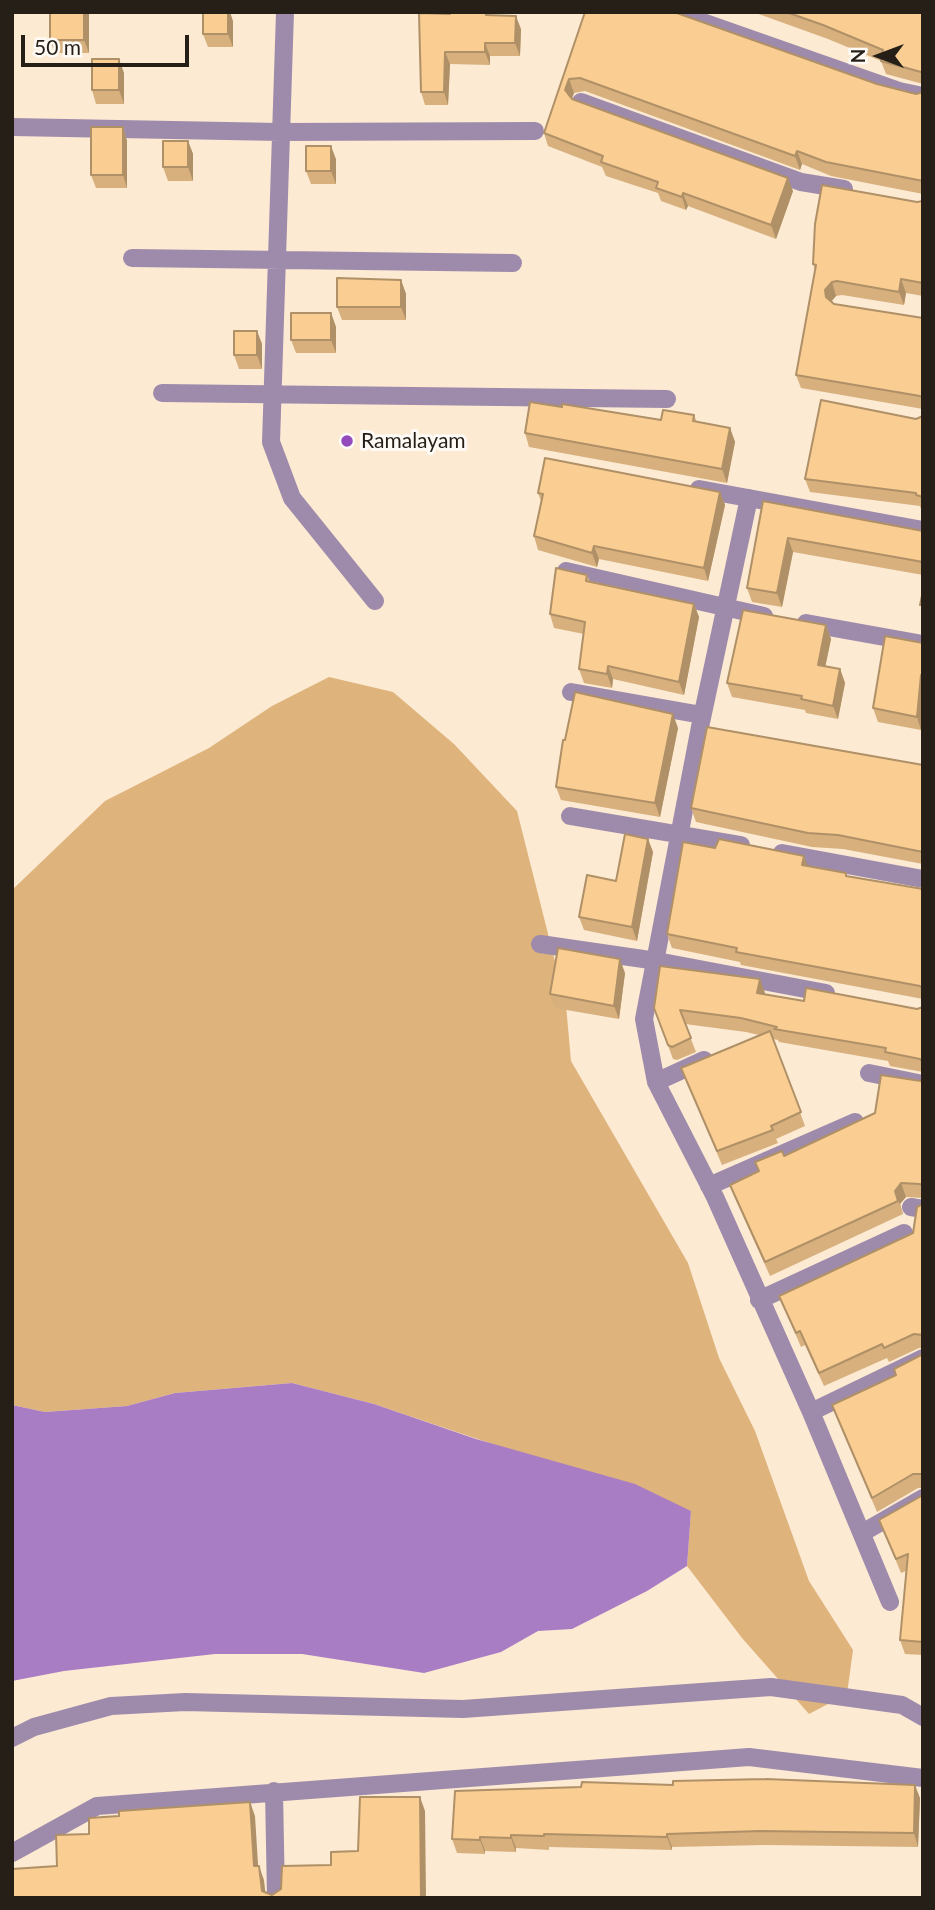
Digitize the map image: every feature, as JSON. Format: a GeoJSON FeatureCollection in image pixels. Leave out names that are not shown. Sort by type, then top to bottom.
{"type":"FeatureCollection","features":[{"type":"Feature","properties":{"kind":"street"},"geometry":{"type":"LineString","coordinates":[[285,12],[271,442],[292,498],[375,601]]}},
{"type":"Feature","properties":{"kind":"street"},"geometry":{"type":"LineString","coordinates":[[674,12],[899,91],[923,96]]}},
{"type":"Feature","properties":{"kind":"street"},"geometry":{"type":"LineString","coordinates":[[580,102],[801,182],[855,192]]}},
{"type":"Feature","properties":{"kind":"street"},"geometry":{"type":"LineString","coordinates":[[12,127],[280,132],[535,131]]}},
{"type":"Feature","properties":{"kind":"street"},"geometry":{"type":"LineString","coordinates":[[132,258],[513,263]]}},
{"type":"Feature","properties":{"kind":"street"},"geometry":{"type":"LineString","coordinates":[[162,393],[667,399]]}},
{"type":"Feature","properties":{"kind":"street"},"geometry":{"type":"LineString","coordinates":[[680,486],[923,530]]}},
{"type":"Feature","properties":{"kind":"street"},"geometry":{"type":"LineString","coordinates":[[749,498],[724,608],[705,723],[679,833],[657,961],[644,1018],[656,1082],[709,1186],[811,1412],[890,1602]]}},
{"type":"Feature","properties":{"kind":"street"},"geometry":{"type":"LineString","coordinates":[[562,570],[724,608],[923,644]]}},
{"type":"Feature","properties":{"kind":"street"},"geometry":{"type":"LineString","coordinates":[[571,692],[705,723]]}},
{"type":"Feature","properties":{"kind":"street"},"geometry":{"type":"LineString","coordinates":[[570,816],[679,833],[923,880]]}},
{"type":"Feature","properties":{"kind":"street"},"geometry":{"type":"LineString","coordinates":[[540,944],[657,961],[843,996]]}},
{"type":"Feature","properties":{"kind":"street"},"geometry":{"type":"LineString","coordinates":[[656,1082],[719,1054]]}},
{"type":"Feature","properties":{"kind":"street"},"geometry":{"type":"LineString","coordinates":[[869,1073],[923,1084]]}},
{"type":"Feature","properties":{"kind":"street"},"geometry":{"type":"LineString","coordinates":[[709,1186],[855,1122]]}},
{"type":"Feature","properties":{"kind":"street"},"geometry":{"type":"LineString","coordinates":[[759,1300],[904,1233]]}},
{"type":"Feature","properties":{"kind":"street"},"geometry":{"type":"LineString","coordinates":[[811,1412],[923,1358]]}},
{"type":"Feature","properties":{"kind":"street"},"geometry":{"type":"LineString","coordinates":[[862,1533],[923,1498]]}},
{"type":"Feature","properties":{"kind":"street"},"geometry":{"type":"LineString","coordinates":[[12,1738],[34,1727],[111,1706],[185,1702],[463,1709],[771,1687],[902,1705],[923,1717]]}},
{"type":"Feature","properties":{"kind":"street"},"geometry":{"type":"LineString","coordinates":[[12,1853],[97,1806],[274,1791],[749,1757],[923,1778]]}},
{"type":"Feature","properties":{"kind":"street"},"geometry":{"type":"LineString","coordinates":[[274,1791],[276,1898]]}},
{"type":"Feature","properties":{"kind":"shaded area"},"geometry":{"type":"Polygon","coordinates":[[[329,677],[393,692],[454,744],[517,811],[566,1005],[571,1061],[688,1263],[719,1358],[755,1431],[809,1581],[853,1650],[847,1694],[809,1714],[742,1638],[687,1566],[691,1511],[374,1404],[292,1383],[175,1393],[127,1406],[45,1412],[12,1405],[12,890],[105,801],[209,748],[272,706],[329,677]]]}},
{"type":"Feature","properties":{"kind":"shaded area"},"geometry":{"type":"Polygon","coordinates":[[[292,1383],[374,1404],[476,1439],[635,1484],[691,1511],[687,1566],[647,1591],[572,1629],[538,1631],[501,1652],[424,1673],[302,1654],[215,1654],[64,1671],[12,1681],[12,1405],[45,1412],[127,1406],[175,1393],[292,1383]]]}},
{"type":"Feature","properties":{"kind":"building"},"geometry":{"type":"Polygon","coordinates":[[[50,12],[84,12],[84,40],[50,40],[50,12]]]}},
{"type":"Feature","properties":{"kind":"building"},"geometry":{"type":"Polygon","coordinates":[[[203,12],[228,12],[228,34],[203,34],[203,12]]]}},
{"type":"Feature","properties":{"kind":"building"},"geometry":{"type":"Polygon","coordinates":[[[486,12],[486,15],[516,16],[515,43],[485,43],[485,52],[445,52],[444,92],[421,92],[419,13],[486,12]]]}},
{"type":"Feature","properties":{"kind":"building"},"geometry":{"type":"Polygon","coordinates":[[[585,12],[674,12],[877,84],[916,94],[923,92],[923,181],[826,162],[797,151],[795,156],[580,78],[569,79],[565,90],[572,99],[788,178],[771,225],[683,193],[682,197],[656,188],[658,182],[601,162],[603,156],[544,133],[585,12]]]}},
{"type":"Feature","properties":{"kind":"building"},"geometry":{"type":"Polygon","coordinates":[[[786,12],[923,12],[923,73],[881,61],[883,50],[786,12]]]}},
{"type":"Feature","properties":{"kind":"building"},"geometry":{"type":"Polygon","coordinates":[[[92,59],[119,59],[119,90],[92,90],[92,59]]]}},
{"type":"Feature","properties":{"kind":"building"},"geometry":{"type":"Polygon","coordinates":[[[91,127],[123,127],[123,175],[91,175],[91,127]]]}},
{"type":"Feature","properties":{"kind":"building"},"geometry":{"type":"Polygon","coordinates":[[[163,141],[188,141],[188,167],[163,167],[163,141]]]}},
{"type":"Feature","properties":{"kind":"building"},"geometry":{"type":"Polygon","coordinates":[[[306,146],[331,146],[331,171],[306,171],[306,146]]]}},
{"type":"Feature","properties":{"kind":"building"},"geometry":{"type":"Polygon","coordinates":[[[822,185],[923,201],[923,283],[901,279],[899,292],[837,281],[832,282],[825,290],[826,297],[834,304],[923,318],[923,398],[796,375],[816,265],[813,264],[815,224],[822,185]]]}},
{"type":"Feature","properties":{"kind":"building"},"geometry":{"type":"Polygon","coordinates":[[[337,278],[401,280],[401,307],[337,307],[337,278]]]}},
{"type":"Feature","properties":{"kind":"building"},"geometry":{"type":"Polygon","coordinates":[[[291,313],[331,313],[331,340],[291,340],[291,313]]]}},
{"type":"Feature","properties":{"kind":"building"},"geometry":{"type":"Polygon","coordinates":[[[234,331],[257,331],[257,355],[234,355],[234,331]]]}},
{"type":"Feature","properties":{"kind":"building"},"geometry":{"type":"Polygon","coordinates":[[[821,400],[916,419],[923,416],[923,497],[916,493],[805,479],[821,400]]]}},
{"type":"Feature","properties":{"kind":"building"},"geometry":{"type":"Polygon","coordinates":[[[530,402],[562,407],[562,404],[661,420],[663,410],[694,415],[693,421],[730,428],[722,469],[525,433],[530,402]]]}},
{"type":"Feature","properties":{"kind":"building"},"geometry":{"type":"Polygon","coordinates":[[[545,458],[720,492],[704,568],[594,546],[592,553],[534,536],[543,494],[538,493],[545,458]]]}},
{"type":"Feature","properties":{"kind":"building"},"geometry":{"type":"Polygon","coordinates":[[[763,501],[923,531],[923,562],[788,538],[777,593],[747,588],[763,501]]]}},
{"type":"Feature","properties":{"kind":"building"},"geometry":{"type":"Polygon","coordinates":[[[556,568],[587,575],[586,581],[694,604],[679,682],[608,666],[607,674],[579,669],[585,622],[550,614],[556,568]]]}},
{"type":"Feature","properties":{"kind":"building"},"geometry":{"type":"Polygon","coordinates":[[[743,610],[826,625],[818,665],[840,669],[833,706],[801,699],[802,696],[727,683],[743,610]]]}},
{"type":"Feature","properties":{"kind":"building"},"geometry":{"type":"Polygon","coordinates":[[[885,636],[923,643],[923,675],[917,717],[873,708],[885,636]]]}},
{"type":"Feature","properties":{"kind":"building"},"geometry":{"type":"Polygon","coordinates":[[[575,692],[673,714],[655,803],[556,787],[563,740],[575,692]]]}},
{"type":"Feature","properties":{"kind":"building"},"geometry":{"type":"Polygon","coordinates":[[[707,727],[923,765],[923,852],[838,835],[808,833],[691,808],[707,727]]]}},
{"type":"Feature","properties":{"kind":"building"},"geometry":{"type":"Polygon","coordinates":[[[625,834],[648,839],[632,927],[579,917],[587,875],[616,881],[625,834]]]}},
{"type":"Feature","properties":{"kind":"building"},"geometry":{"type":"Polygon","coordinates":[[[719,839],[804,856],[802,865],[846,873],[846,876],[923,889],[923,989],[920,986],[736,952],[737,948],[667,934],[683,842],[715,848],[719,839]]]}},
{"type":"Feature","properties":{"kind":"building"},"geometry":{"type":"Polygon","coordinates":[[[558,948],[620,959],[614,1006],[550,994],[558,948]]]}},
{"type":"Feature","properties":{"kind":"building"},"geometry":{"type":"Polygon","coordinates":[[[660,966],[760,979],[757,993],[804,1001],[806,988],[917,1009],[923,1007],[923,1062],[920,1059],[885,1052],[886,1048],[774,1029],[777,1027],[741,1018],[680,1010],[691,1038],[672,1047],[668,1045],[654,1008],[660,966]]]}},
{"type":"Feature","properties":{"kind":"building"},"geometry":{"type":"Polygon","coordinates":[[[770,1031],[801,1112],[771,1126],[773,1130],[717,1151],[681,1068],[770,1031]]]}},
{"type":"Feature","properties":{"kind":"building"},"geometry":{"type":"Polygon","coordinates":[[[881,1075],[923,1080],[923,1186],[901,1183],[895,1191],[898,1201],[765,1262],[730,1185],[759,1171],[755,1162],[782,1151],[784,1156],[875,1113],[881,1075]]]}},
{"type":"Feature","properties":{"kind":"building"},"geometry":{"type":"Polygon","coordinates":[[[923,1204],[923,1335],[914,1334],[884,1348],[882,1344],[819,1373],[800,1331],[796,1333],[779,1296],[913,1233],[917,1207],[923,1204]]]}},
{"type":"Feature","properties":{"kind":"building"},"geometry":{"type":"Polygon","coordinates":[[[923,1354],[923,1474],[913,1474],[872,1498],[832,1405],[896,1375],[894,1369],[923,1354]]]}},
{"type":"Feature","properties":{"kind":"building"},"geometry":{"type":"Polygon","coordinates":[[[923,1495],[923,1642],[900,1640],[908,1554],[896,1559],[879,1520],[923,1495]]]}},
{"type":"Feature","properties":{"kind":"building"},"geometry":{"type":"Polygon","coordinates":[[[766,1779],[915,1785],[914,1833],[760,1831],[667,1834],[667,1837],[544,1834],[511,1835],[511,1838],[480,1837],[480,1840],[452,1839],[455,1791],[581,1787],[582,1782],[673,1785],[673,1781],[766,1779]]]}},
{"type":"Feature","properties":{"kind":"building"},"geometry":{"type":"Polygon","coordinates":[[[360,1797],[420,1797],[421,1898],[12,1898],[12,1869],[57,1866],[56,1835],[89,1834],[89,1818],[119,1816],[119,1811],[250,1802],[254,1866],[259,1866],[262,1891],[272,1895],[281,1889],[282,1866],[331,1865],[331,1852],[358,1851],[360,1797]]]}},
{"type":"Feature","properties":{"kind":"place","name":"Ramalayam"},"geometry":{"type":"Point","coordinates":[347,441]}}]}
